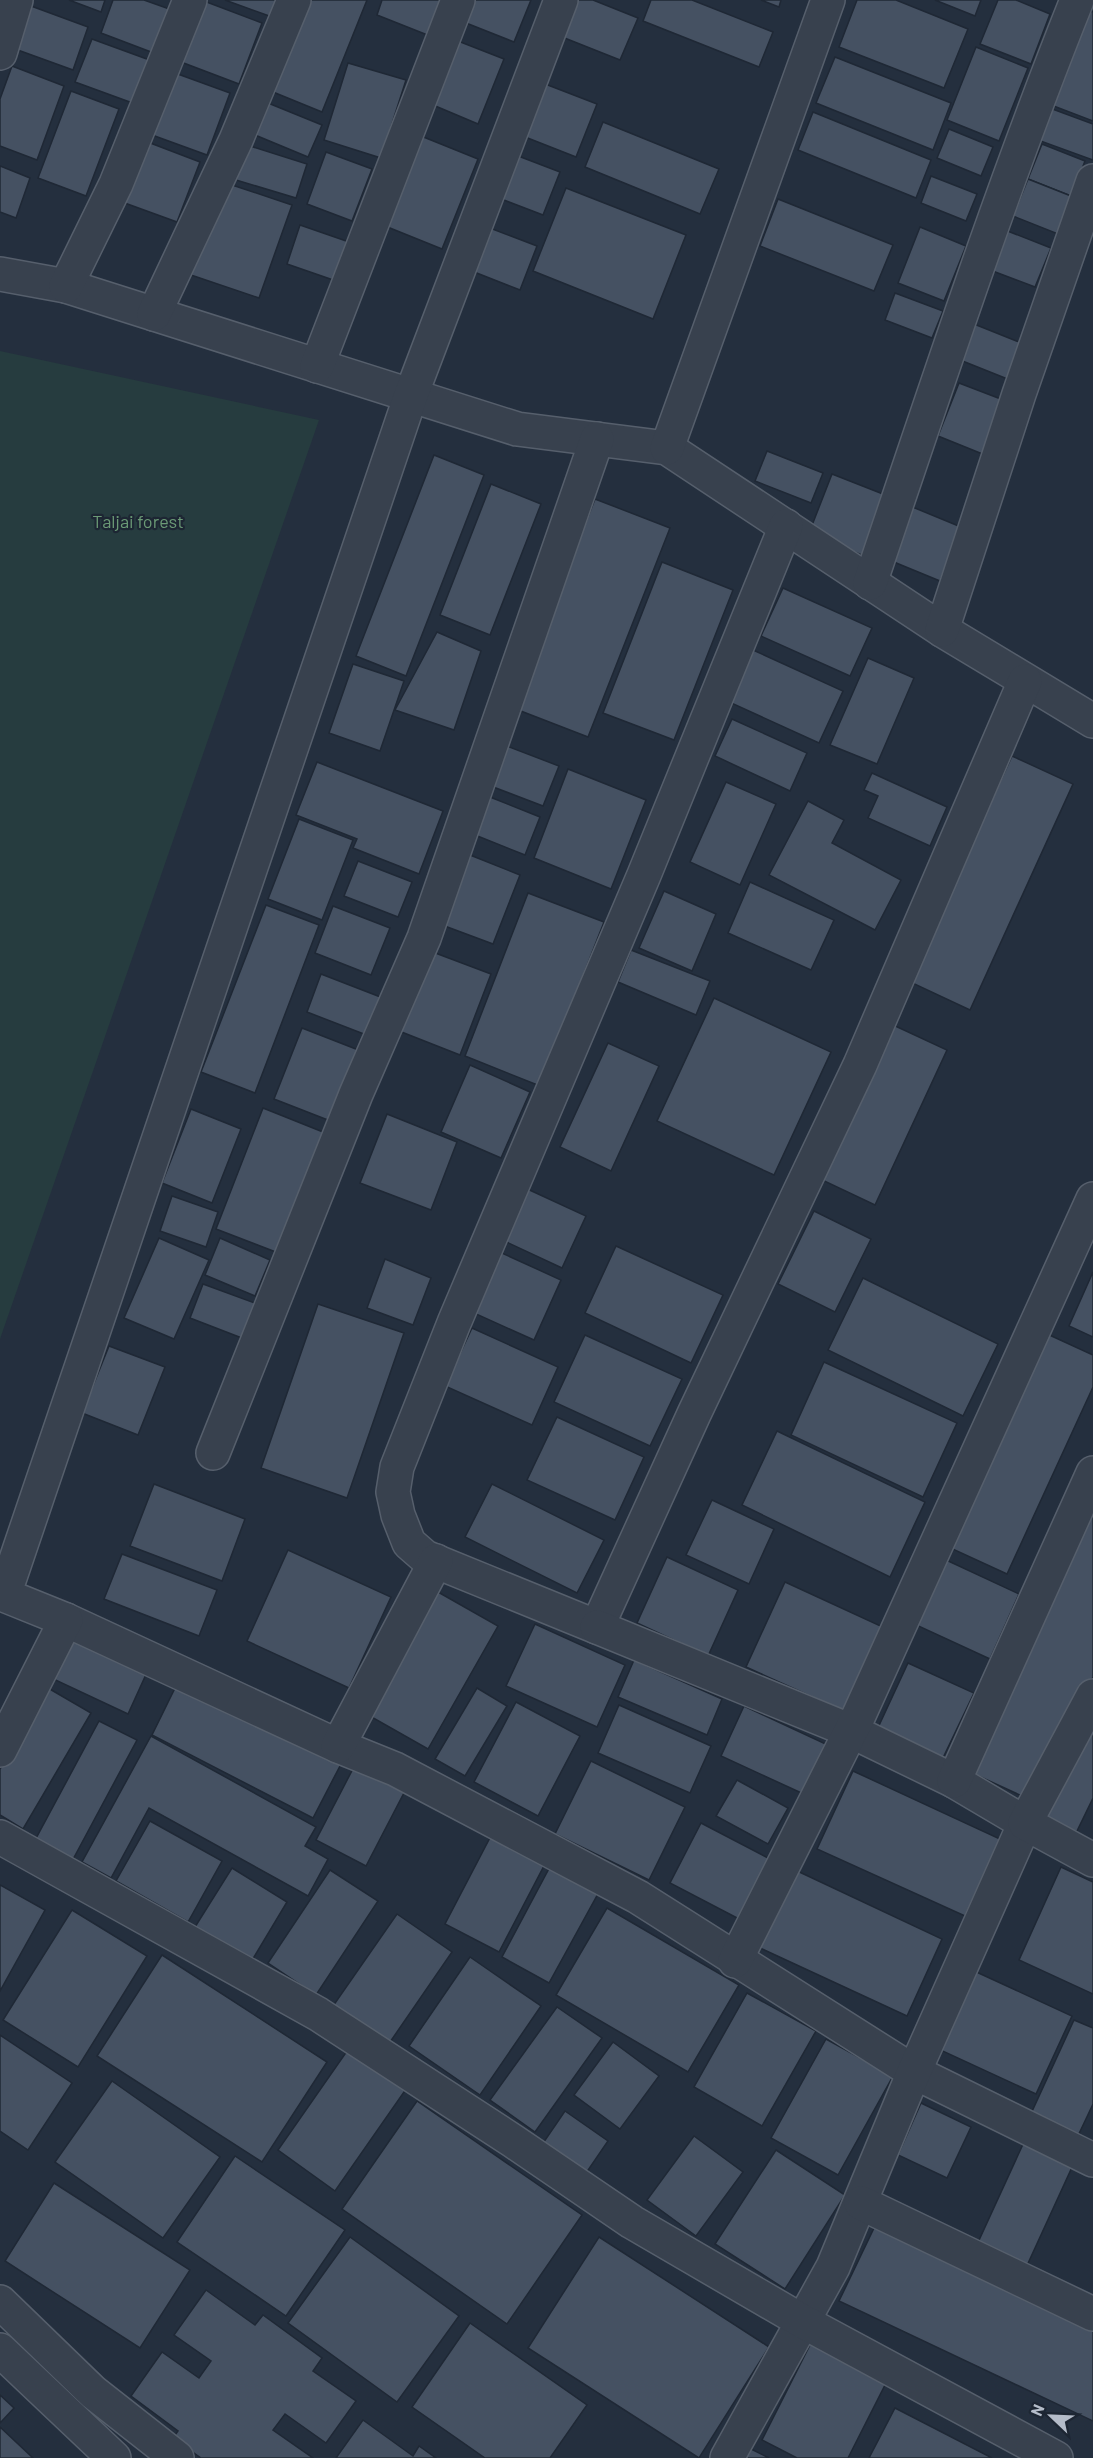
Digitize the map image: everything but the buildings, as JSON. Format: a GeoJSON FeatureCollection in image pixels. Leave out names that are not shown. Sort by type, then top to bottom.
{"type":"FeatureCollection","features":[{"type":"Feature","properties":{"kind":"street"},"geometry":{"type":"LineString","coordinates":[[0,53],[16,0]]}},
{"type":"Feature","properties":{"kind":"street"},"geometry":{"type":"LineString","coordinates":[[66,286],[116,184],[190,0]]}},
{"type":"Feature","properties":{"kind":"street"},"geometry":{"type":"LineString","coordinates":[[154,314],[236,140],[294,0]]}},
{"type":"Feature","properties":{"kind":"street"},"geometry":{"type":"LineString","coordinates":[[317,366],[458,0]]}},
{"type":"Feature","properties":{"kind":"street"},"geometry":{"type":"LineString","coordinates":[[561,0],[411,395],[4,1595],[66,1620],[338,1746],[395,1769],[638,1897],[735,1961],[914,2072],[1093,2160]]}},
{"type":"Feature","properties":{"kind":"street"},"geometry":{"type":"LineString","coordinates":[[667,448],[828,0]]}},
{"type":"Feature","properties":{"kind":"street"},"geometry":{"type":"LineString","coordinates":[[870,583],[993,223],[1036,102],[1077,0]]}},
{"type":"Feature","properties":{"kind":"street"},"geometry":{"type":"LineString","coordinates":[[942,630],[1019,394],[1093,181]]}},
{"type":"Feature","properties":{"kind":"street"},"geometry":{"type":"LineString","coordinates":[[0,274],[66,286],[517,429],[667,448],[942,630],[1093,721]]}},
{"type":"Feature","properties":{"kind":"street"},"geometry":{"type":"LineString","coordinates":[[213,1453],[356,1094],[424,938],[597,439]]}},
{"type":"Feature","properties":{"kind":"street"},"geometry":{"type":"LineString","coordinates":[[786,526],[644,875],[458,1312],[397,1467],[393,1492],[398,1515],[409,1543],[424,1557],[851,1731],[954,1781],[1025,1824],[1093,1860]]}},
{"type":"Feature","properties":{"kind":"street"},"geometry":{"type":"LineString","coordinates":[[597,1627],[699,1403],[860,1065],[1025,681]]}},
{"type":"Feature","properties":{"kind":"street"},"geometry":{"type":"LineString","coordinates":[[735,1961],[851,1731],[1093,1199]]}},
{"type":"Feature","properties":{"kind":"street"},"geometry":{"type":"LineString","coordinates":[[954,1781],[1093,1473]]}},
{"type":"Feature","properties":{"kind":"street"},"geometry":{"type":"LineString","coordinates":[[338,1746],[436,1561]]}},
{"type":"Feature","properties":{"kind":"street"},"geometry":{"type":"LineString","coordinates":[[0,1750],[66,1620]]}},
{"type":"Feature","properties":{"kind":"street"},"geometry":{"type":"LineString","coordinates":[[727,2458],[833,2267],[914,2072],[1025,1824],[1093,1696]]}},
{"type":"Feature","properties":{"kind":"street"},"geometry":{"type":"LineString","coordinates":[[0,1838],[318,2014],[513,2141],[632,2222],[802,2321],[1056,2458]]}},
{"type":"Feature","properties":{"kind":"street"},"geometry":{"type":"LineString","coordinates":[[861,2203],[1093,2314]]}},
{"type":"Feature","properties":{"kind":"street"},"geometry":{"type":"LineString","coordinates":[[0,2302],[93,2392],[177,2458]]}},
{"type":"Feature","properties":{"kind":"street"},"geometry":{"type":"LineString","coordinates":[[0,2350],[114,2458]]}},
{"type":"Feature","properties":{"kind":"green space","name":"Taljai forest"},"geometry":{"type":"Polygon","coordinates":[[[0,351],[319,420],[0,1339],[0,351]]]}}]}
